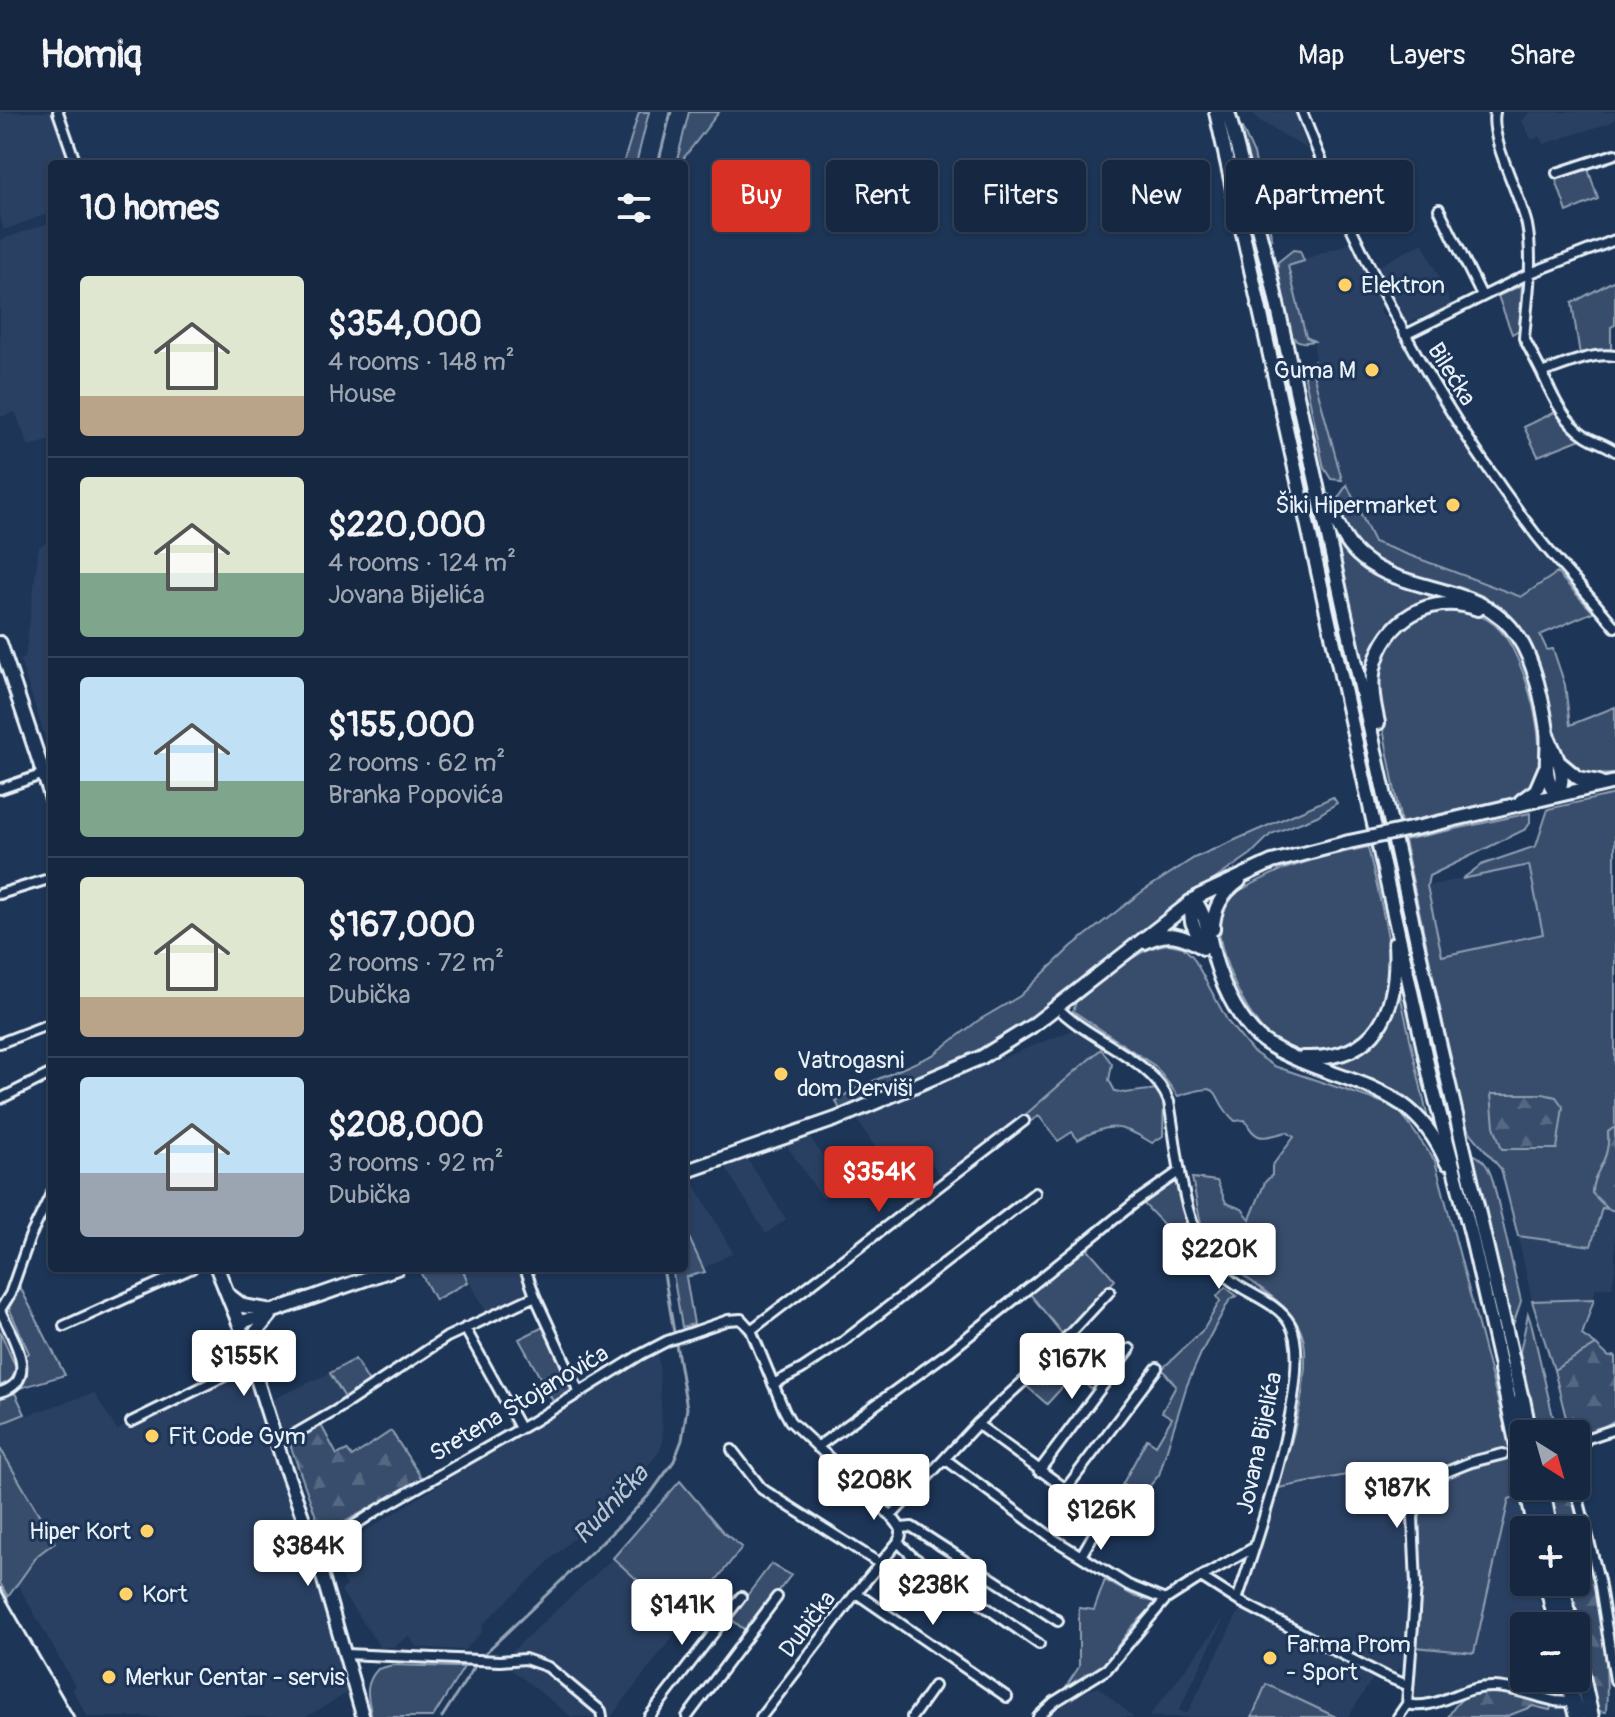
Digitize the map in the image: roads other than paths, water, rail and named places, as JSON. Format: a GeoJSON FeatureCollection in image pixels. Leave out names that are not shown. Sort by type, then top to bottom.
{"type":"FeatureCollection","features":[{"type":"Feature","properties":{"kind":"highway"},"geometry":{"type":"LineString","coordinates":[[1502,1371],[1517,1420]]}},
{"type":"Feature","properties":{"kind":"highway"},"geometry":{"type":"LineString","coordinates":[[1522,1399],[1523,1420]]}},
{"type":"Feature","properties":{"kind":"highway"},"geometry":{"type":"LineString","coordinates":[[1585,1692],[1591,1717]]}},
{"type":"Feature","properties":{"kind":"main road"},"geometry":{"type":"LineString","coordinates":[[1216,112],[1431,1081],[1471,1234],[1502,1371]]}},
{"type":"Feature","properties":{"kind":"main road"},"geometry":{"type":"LineString","coordinates":[[1228,112],[1272,281],[1436,1029],[1522,1399]]}},
{"type":"Feature","properties":{"kind":"main road"},"geometry":{"type":"LineString","coordinates":[[1317,488],[1346,543],[1369,564],[1403,579],[1471,599],[1500,618],[1519,638],[1531,664],[1547,735],[1560,763],[1563,778],[1557,795]]}},
{"type":"Feature","properties":{"kind":"main road"},"geometry":{"type":"LineString","coordinates":[[1389,809],[1392,794],[1372,690],[1374,668],[1383,643],[1401,621],[1435,604],[1469,606],[1500,618]]}},
{"type":"Feature","properties":{"kind":"main road"},"geometry":{"type":"LineString","coordinates":[[0,643],[4,672],[48,786]]}},
{"type":"Feature","properties":{"kind":"main road"},"geometry":{"type":"LineString","coordinates":[[1547,735],[1549,786],[1557,795]]}},
{"type":"Feature","properties":{"kind":"main road"},"geometry":{"type":"LineString","coordinates":[[1560,763],[1578,778],[1611,782]]}},
{"type":"Feature","properties":{"kind":"main road"},"geometry":{"type":"LineString","coordinates":[[1516,804],[1536,790],[1546,766]]}},
{"type":"Feature","properties":{"kind":"main road"},"geometry":{"type":"LineString","coordinates":[[688,1171],[815,1127],[956,1070],[1006,1044],[1192,901],[1259,868],[1296,854],[1611,782]]}},
{"type":"Feature","properties":{"kind":"main road"},"geometry":{"type":"LineString","coordinates":[[1216,964],[1213,916],[1220,900],[1232,886],[1259,868]]}},
{"type":"Feature","properties":{"kind":"main road"},"geometry":{"type":"LineString","coordinates":[[1294,1058],[1326,1058],[1351,1052],[1371,1036],[1383,1018],[1396,979],[1395,943],[1385,872]]}},
{"type":"Feature","properties":{"kind":"main road"},"geometry":{"type":"LineString","coordinates":[[1192,901],[1192,922],[1202,947],[1216,964],[1246,1023],[1259,1038],[1285,1055],[1389,1095],[1416,1116],[1444,1156],[1471,1234]]}},
{"type":"Feature","properties":{"kind":"main road"},"geometry":{"type":"LineString","coordinates":[[1192,901],[1205,916],[1216,964]]}},
{"type":"Feature","properties":{"kind":"main road"},"geometry":{"type":"LineString","coordinates":[[1112,962],[1152,938],[1172,934],[1184,936],[1202,947]]}},
{"type":"Feature","properties":{"kind":"main road"},"geometry":{"type":"LineString","coordinates":[[219,1272],[239,1323],[315,1551],[363,1717]]}},
{"type":"Feature","properties":{"kind":"main road"},"geometry":{"type":"LineString","coordinates":[[239,1323],[386,1272]]}},
{"type":"Feature","properties":{"kind":"main road"},"geometry":{"type":"LineString","coordinates":[[228,1293],[243,1306],[277,1310]]}},
{"type":"Feature","properties":{"kind":"main road"},"geometry":{"type":"LineString","coordinates":[[250,1358],[256,1332],[277,1310]]}},
{"type":"Feature","properties":{"kind":"street"},"geometry":{"type":"LineString","coordinates":[[58,112],[75,160]]}},
{"type":"Feature","properties":{"kind":"street","name":"Bilećka"},"geometry":{"type":"LineString","coordinates":[[1302,112],[1366,258],[1405,335],[1459,424],[1538,537],[1615,627]]}},
{"type":"Feature","properties":{"kind":"street"},"geometry":{"type":"LineString","coordinates":[[1495,112],[1494,132],[1527,226],[1524,338],[1555,402],[1571,422],[1584,434],[1615,451]]}},
{"type":"Feature","properties":{"kind":"street"},"geometry":{"type":"LineString","coordinates":[[1557,173],[1615,154]]}},
{"type":"Feature","properties":{"kind":"street"},"geometry":{"type":"LineString","coordinates":[[1439,209],[1482,296]]}},
{"type":"Feature","properties":{"kind":"street"},"geometry":{"type":"LineString","coordinates":[[1405,335],[1528,274],[1615,240]]}},
{"type":"Feature","properties":{"kind":"street"},"geometry":{"type":"LineString","coordinates":[[1542,373],[1583,359],[1607,354],[1615,356]]}},
{"type":"Feature","properties":{"kind":"street"},"geometry":{"type":"LineString","coordinates":[[0,789],[44,774]]}},
{"type":"Feature","properties":{"kind":"street"},"geometry":{"type":"LineString","coordinates":[[0,894],[48,879]]}},
{"type":"Feature","properties":{"kind":"street","name":"Jovana Bijelića"},"geometry":{"type":"LineString","coordinates":[[1057,1007],[1070,1020],[1158,1081],[1169,1102],[1187,1207],[1205,1252],[1235,1285],[1279,1312],[1289,1322],[1294,1334],[1297,1349],[1294,1390],[1268,1509],[1237,1600]]}},
{"type":"Feature","properties":{"kind":"street"},"geometry":{"type":"LineString","coordinates":[[0,1043],[48,1025]]}},
{"type":"Feature","properties":{"kind":"street"},"geometry":{"type":"LineString","coordinates":[[0,1099],[48,1075]]}},
{"type":"Feature","properties":{"kind":"street"},"geometry":{"type":"LineString","coordinates":[[901,1528],[790,1421],[751,1330],[1024,1121]]}},
{"type":"Feature","properties":{"kind":"street"},"geometry":{"type":"LineString","coordinates":[[817,1447],[950,1351],[1137,1201],[1180,1171]]}},
{"type":"Feature","properties":{"kind":"street"},"geometry":{"type":"LineString","coordinates":[[773,1384],[844,1341],[1035,1193]]}},
{"type":"Feature","properties":{"kind":"street"},"geometry":{"type":"LineString","coordinates":[[0,1392],[15,1384],[23,1365],[0,1310],[10,1294],[30,1237],[48,1200]]}},
{"type":"Feature","properties":{"kind":"street"},"geometry":{"type":"LineString","coordinates":[[64,1326],[183,1272]]}},
{"type":"Feature","properties":{"kind":"street"},"geometry":{"type":"LineString","coordinates":[[526,1272],[579,1392]]}},
{"type":"Feature","properties":{"kind":"street"},"geometry":{"type":"LineString","coordinates":[[891,1516],[977,1424],[1039,1367],[1110,1291]]}},
{"type":"Feature","properties":{"kind":"street"},"geometry":{"type":"LineString","coordinates":[[278,1444],[465,1328],[535,1296]]}},
{"type":"Feature","properties":{"kind":"street","name":"Sretena Stojanovića"},"geometry":{"type":"LineString","coordinates":[[315,1551],[378,1510],[667,1341],[735,1319],[744,1321],[751,1330]]}},
{"type":"Feature","properties":{"kind":"street"},"geometry":{"type":"LineString","coordinates":[[465,1328],[520,1428]]}},
{"type":"Feature","properties":{"kind":"street"},"geometry":{"type":"LineString","coordinates":[[1039,1471],[1130,1349]]}},
{"type":"Feature","properties":{"kind":"street"},"geometry":{"type":"LineString","coordinates":[[131,1422],[250,1358]]}},
{"type":"Feature","properties":{"kind":"street"},"geometry":{"type":"LineString","coordinates":[[1065,1490],[1157,1368]]}},
{"type":"Feature","properties":{"kind":"street"},"geometry":{"type":"LineString","coordinates":[[977,1424],[1098,1515],[1099,1525],[1081,1556]]}},
{"type":"Feature","properties":{"kind":"street"},"geometry":{"type":"LineString","coordinates":[[1590,1438],[1615,1429]]}},
{"type":"Feature","properties":{"kind":"street"},"geometry":{"type":"LineString","coordinates":[[732,1450],[762,1489],[879,1563]]}},
{"type":"Feature","properties":{"kind":"street"},"geometry":{"type":"LineString","coordinates":[[1398,1717],[1407,1704],[1416,1585],[1413,1517],[1418,1499],[1429,1481],[1439,1475],[1503,1454]]}},
{"type":"Feature","properties":{"kind":"street"},"geometry":{"type":"LineString","coordinates":[[945,1459],[1055,1540],[1128,1585],[1165,1600]]}},
{"type":"Feature","properties":{"kind":"street"},"geometry":{"type":"LineString","coordinates":[[1579,1500],[1612,1641],[1615,1680]]}},
{"type":"Feature","properties":{"kind":"street"},"geometry":{"type":"LineString","coordinates":[[901,1528],[912,1527],[1058,1621]]}},
{"type":"Feature","properties":{"kind":"street"},"geometry":{"type":"LineString","coordinates":[[901,1528],[898,1542],[922,1563],[1039,1644]]}},
{"type":"Feature","properties":{"kind":"street","name":"Dubička"},"geometry":{"type":"LineString","coordinates":[[761,1717],[898,1542]]}},
{"type":"Feature","properties":{"kind":"street"},"geometry":{"type":"LineString","coordinates":[[1038,1717],[1054,1702],[1107,1669],[1165,1600],[1255,1547]]}},
{"type":"Feature","properties":{"kind":"street"},"geometry":{"type":"LineString","coordinates":[[1201,1577],[1237,1600],[1407,1685]]}},
{"type":"Feature","properties":{"kind":"street"},"geometry":{"type":"LineString","coordinates":[[856,1593],[1007,1697]]}},
{"type":"Feature","properties":{"kind":"street"},"geometry":{"type":"LineString","coordinates":[[649,1717],[741,1597]]}},
{"type":"Feature","properties":{"kind":"street"},"geometry":{"type":"LineString","coordinates":[[687,1717],[777,1597]]}},
{"type":"Feature","properties":{"kind":"street"},"geometry":{"type":"LineString","coordinates":[[346,1654],[460,1660],[525,1659],[548,1667],[601,1711],[602,1717]]}},
{"type":"Feature","properties":{"kind":"street"},"geometry":{"type":"LineString","coordinates":[[912,1717],[934,1686]]}},
{"type":"Feature","properties":{"kind":"street"},"geometry":{"type":"LineString","coordinates":[[1407,1704],[1431,1704],[1475,1688],[1492,1688],[1518,1690],[1557,1701],[1575,1710]]}},
{"type":"Feature","properties":{"kind":"waterway","name":"Rudnička"},"geometry":{"type":"LineString","coordinates":[[659,160],[671,112]]}},
{"type":"Feature","properties":{"kind":"waterway","name":"Rudnička"},"geometry":{"type":"LineString","coordinates":[[481,1657],[623,1522],[651,1493],[674,1461],[682,1440],[687,1408],[664,1272]]}},
{"type":"Feature","properties":{"kind":"waterway","name":"Rudnička"},"geometry":{"type":"LineString","coordinates":[[442,1717],[477,1663]]}},
{"type":"Feature","properties":{"kind":"railway"},"geometry":{"type":"LineString","coordinates":[[0,1588],[74,1717]]}},
{"type":"Feature","properties":{"kind":"place","name":"Elektron"},"geometry":{"type":"Point","coordinates":[1345,285]}},
{"type":"Feature","properties":{"kind":"place","name":"Guma M"},"geometry":{"type":"Point","coordinates":[1372,370]}},
{"type":"Feature","properties":{"kind":"place","name":"Šiki Hipermarket"},"geometry":{"type":"Point","coordinates":[1453,505]}},
{"type":"Feature","properties":{"kind":"place","name":"Vatrogasni dom Derviši"},"geometry":{"type":"Point","coordinates":[781,1074]}},
{"type":"Feature","properties":{"kind":"place","name":"Fit Code Gym"},"geometry":{"type":"Point","coordinates":[152,1436]}},
{"type":"Feature","properties":{"kind":"place","name":"Hiper Kort"},"geometry":{"type":"Point","coordinates":[147,1531]}},
{"type":"Feature","properties":{"kind":"place","name":"Kort"},"geometry":{"type":"Point","coordinates":[126,1594]}},
{"type":"Feature","properties":{"kind":"place","name":"Farma Prom - Sport"},"geometry":{"type":"Point","coordinates":[1270,1658]}},
{"type":"Feature","properties":{"kind":"place","name":"Merkur Centar - servis"},"geometry":{"type":"Point","coordinates":[109,1677]}}]}
